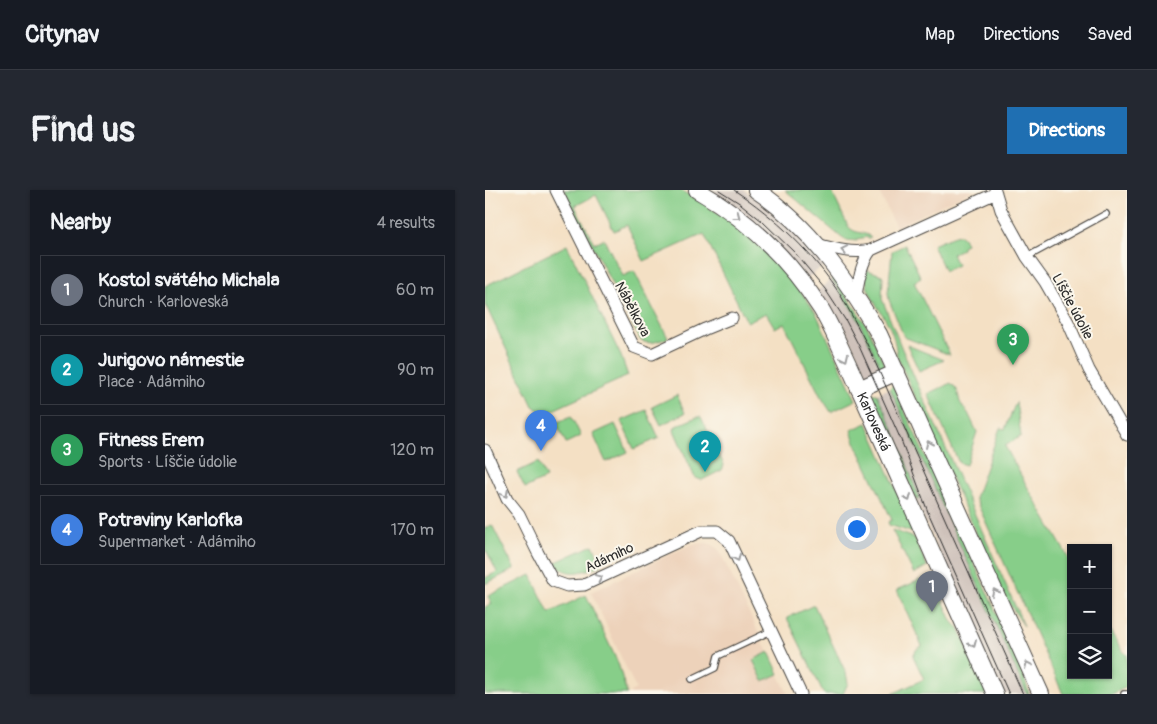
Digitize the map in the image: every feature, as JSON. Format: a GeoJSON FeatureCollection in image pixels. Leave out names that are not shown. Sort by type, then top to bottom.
{"type":"FeatureCollection","features":[{"type":"Feature","properties":{"kind":"main road","name":"Karloveská"},"geometry":{"type":"LineString","coordinates":[[697,190],[744,221],[767,242],[802,282],[821,309],[859,389],[995,694]]}},
{"type":"Feature","properties":{"kind":"main road"},"geometry":{"type":"LineString","coordinates":[[756,190],[787,214],[817,244],[856,295],[879,334],[1041,694]]}},
{"type":"Feature","properties":{"kind":"main road"},"geometry":{"type":"LineString","coordinates":[[859,389],[897,372]]}},
{"type":"Feature","properties":{"kind":"street","name":"Nábělkova"},"geometry":{"type":"LineString","coordinates":[[557,190],[634,347],[652,354],[732,318]]}},
{"type":"Feature","properties":{"kind":"street"},"geometry":{"type":"LineString","coordinates":[[817,244],[847,252],[864,252],[996,192]]}},
{"type":"Feature","properties":{"kind":"street","name":"Líščie údolie"},"geometry":{"type":"LineString","coordinates":[[996,192],[1001,210],[1027,257],[1045,282],[1068,322],[1089,370],[1127,435]]}},
{"type":"Feature","properties":{"kind":"street"},"geometry":{"type":"LineString","coordinates":[[856,295],[862,265],[866,256],[877,245]]}},
{"type":"Feature","properties":{"kind":"street","name":"Adámiho"},"geometry":{"type":"LineString","coordinates":[[485,450],[507,499],[519,514],[553,581],[567,586],[584,585],[701,531],[717,531],[729,541],[769,626]]}},
{"type":"Feature","properties":{"kind":"street"},"geometry":{"type":"LineString","coordinates":[[769,626],[801,694]]}},
{"type":"Feature","properties":{"kind":"lane"},"geometry":{"type":"LineString","coordinates":[[1027,257],[1106,214]]}},
{"type":"Feature","properties":{"kind":"lane"},"geometry":{"type":"LineString","coordinates":[[692,679],[715,668],[718,656],[769,626]]}},
{"type":"Feature","properties":{"kind":"shaded area"},"geometry":{"type":"Polygon","coordinates":[[[711,190],[744,190],[789,225],[825,265],[807,278],[711,190]]]}},
{"type":"Feature","properties":{"kind":"shaded area"},"geometry":{"type":"Polygon","coordinates":[[[878,190],[974,190],[896,227],[878,190]]]}},
{"type":"Feature","properties":{"kind":"shaded area"},"geometry":{"type":"Polygon","coordinates":[[[832,279],[857,317],[883,372],[871,376],[865,372],[842,323],[817,291],[832,279]]]}},
{"type":"Feature","properties":{"kind":"shaded area"},"geometry":{"type":"Polygon","coordinates":[[[890,388],[1027,694],[1003,694],[916,500],[919,499],[897,438],[877,394],[890,388]]]}},
{"type":"Feature","properties":{"kind":"shaded area"},"geometry":{"type":"Polygon","coordinates":[[[707,543],[719,550],[788,694],[631,694],[630,692],[636,689],[591,592],[692,544],[707,543]]]}},
{"type":"Feature","properties":{"kind":"green space"},"geometry":{"type":"Polygon","coordinates":[[[564,190],[681,190],[747,233],[797,286],[816,313],[856,400],[831,412],[820,395],[784,323],[775,328],[766,313],[747,322],[704,234],[644,261],[627,225],[614,231],[596,195],[575,206],[594,243],[604,239],[623,276],[634,271],[668,338],[651,343],[641,341],[564,190]]]}},
{"type":"Feature","properties":{"kind":"green space"},"geometry":{"type":"Polygon","coordinates":[[[785,190],[831,190],[848,226],[852,230],[868,235],[871,238],[857,239],[857,241],[842,238],[785,190]]]}},
{"type":"Feature","properties":{"kind":"green space"},"geometry":{"type":"Polygon","coordinates":[[[960,235],[966,244],[962,246],[962,249],[952,254],[957,265],[945,271],[933,245],[960,235]]]}},
{"type":"Feature","properties":{"kind":"green space"},"geometry":{"type":"Polygon","coordinates":[[[567,245],[621,356],[628,376],[544,414],[533,406],[485,304],[485,286],[567,245]]]}},
{"type":"Feature","properties":{"kind":"green space"},"geometry":{"type":"Polygon","coordinates":[[[905,245],[921,278],[914,282],[950,355],[904,337],[888,293],[892,251],[905,245]]]}},
{"type":"Feature","properties":{"kind":"green space"},"geometry":{"type":"Polygon","coordinates":[[[866,270],[883,277],[882,299],[902,349],[1024,626],[1004,596],[897,356],[892,333],[868,288],[866,270]]]}},
{"type":"Feature","properties":{"kind":"green space"},"geometry":{"type":"Polygon","coordinates":[[[835,277],[868,328],[885,366],[883,372],[857,317],[832,279],[835,277]]]}},
{"type":"Feature","properties":{"kind":"green space"},"geometry":{"type":"Polygon","coordinates":[[[907,345],[944,360],[919,371],[907,345]]]}},
{"type":"Feature","properties":{"kind":"green space"},"geometry":{"type":"Polygon","coordinates":[[[951,383],[957,390],[960,402],[968,413],[977,432],[966,465],[959,463],[928,394],[951,383]]]}},
{"type":"Feature","properties":{"kind":"green space"},"geometry":{"type":"Polygon","coordinates":[[[893,385],[1022,669],[1029,694],[1027,694],[890,388],[893,385]]]}},
{"type":"Feature","properties":{"kind":"green space"},"geometry":{"type":"Polygon","coordinates":[[[877,394],[897,438],[919,498],[916,500],[870,395],[877,394]]]}},
{"type":"Feature","properties":{"kind":"green space"},"geometry":{"type":"Polygon","coordinates":[[[677,395],[685,413],[661,425],[652,407],[677,395]]]}},
{"type":"Feature","properties":{"kind":"green space"},"geometry":{"type":"Polygon","coordinates":[[[1016,402],[1021,436],[1005,446],[1067,555],[1067,679],[1112,679],[1112,634],[1122,651],[1127,655],[1127,687],[1112,694],[1063,694],[975,498],[1000,428],[1005,429],[1016,402]]]}},
{"type":"Feature","properties":{"kind":"green space"},"geometry":{"type":"Polygon","coordinates":[[[646,410],[659,438],[634,449],[621,421],[646,410]]]}},
{"type":"Feature","properties":{"kind":"green space"},"geometry":{"type":"Polygon","coordinates":[[[571,416],[581,436],[566,443],[556,423],[571,416]]]}},
{"type":"Feature","properties":{"kind":"green space"},"geometry":{"type":"Polygon","coordinates":[[[701,417],[724,465],[722,470],[702,480],[695,478],[674,430],[676,426],[701,417]]]}},
{"type":"Feature","properties":{"kind":"green space"},"geometry":{"type":"Polygon","coordinates":[[[867,423],[914,533],[889,525],[888,522],[892,520],[851,430],[867,423]]]}},
{"type":"Feature","properties":{"kind":"green space"},"geometry":{"type":"Polygon","coordinates":[[[615,424],[628,452],[606,462],[593,434],[615,424]]]}},
{"type":"Feature","properties":{"kind":"green space"},"geometry":{"type":"Polygon","coordinates":[[[538,462],[546,478],[525,488],[517,472],[538,462]]]}},
{"type":"Feature","properties":{"kind":"green space"},"geometry":{"type":"Polygon","coordinates":[[[492,525],[514,568],[485,584],[485,578],[497,572],[485,551],[485,528],[492,525]]]}},
{"type":"Feature","properties":{"kind":"green space"},"geometry":{"type":"Polygon","coordinates":[[[892,530],[915,538],[927,566],[914,574],[892,530]]]}},
{"type":"Feature","properties":{"kind":"green space"},"geometry":{"type":"Polygon","coordinates":[[[593,545],[602,565],[583,571],[571,572],[565,571],[554,563],[593,545]]]}},
{"type":"Feature","properties":{"kind":"green space"},"geometry":{"type":"Polygon","coordinates":[[[531,575],[549,613],[586,595],[618,663],[627,694],[485,694],[485,607],[492,604],[488,596],[531,575]]]}},
{"type":"Feature","properties":{"kind":"green space"},"geometry":{"type":"Polygon","coordinates":[[[929,576],[933,578],[952,621],[959,629],[988,694],[892,694],[924,679],[913,656],[916,650],[922,646],[897,590],[929,576]]]}},
{"type":"Feature","properties":{"kind":"green space"},"geometry":{"type":"Polygon","coordinates":[[[814,605],[846,673],[848,683],[843,694],[824,694],[787,618],[814,605]]]}},
{"type":"Feature","properties":{"kind":"green space"},"geometry":{"type":"Polygon","coordinates":[[[769,652],[779,674],[763,681],[753,660],[769,652]]]}},
{"type":"Feature","properties":{"kind":"tram line"},"geometry":{"type":"LineString","coordinates":[[719,190],[741,204],[762,221],[795,253],[825,289],[846,321],[901,440],[928,512],[1009,694]]}},
{"type":"Feature","properties":{"kind":"tram line"},"geometry":{"type":"LineString","coordinates":[[734,190],[793,237],[830,280],[844,302],[867,344],[1023,694]]}},
{"type":"Feature","properties":{"kind":"place","name":"Fitness Erem"},"geometry":{"type":"Point","coordinates":[1013,365]}},
{"type":"Feature","properties":{"kind":"place","name":"Potraviny Karlofka"},"geometry":{"type":"Point","coordinates":[541,451]}},
{"type":"Feature","properties":{"kind":"place","name":"Jurigovo námestie"},"geometry":{"type":"Point","coordinates":[705,472]}},
{"type":"Feature","properties":{"kind":"place","name":"Kostol svätého Michala"},"geometry":{"type":"Point","coordinates":[932,612]}}]}
